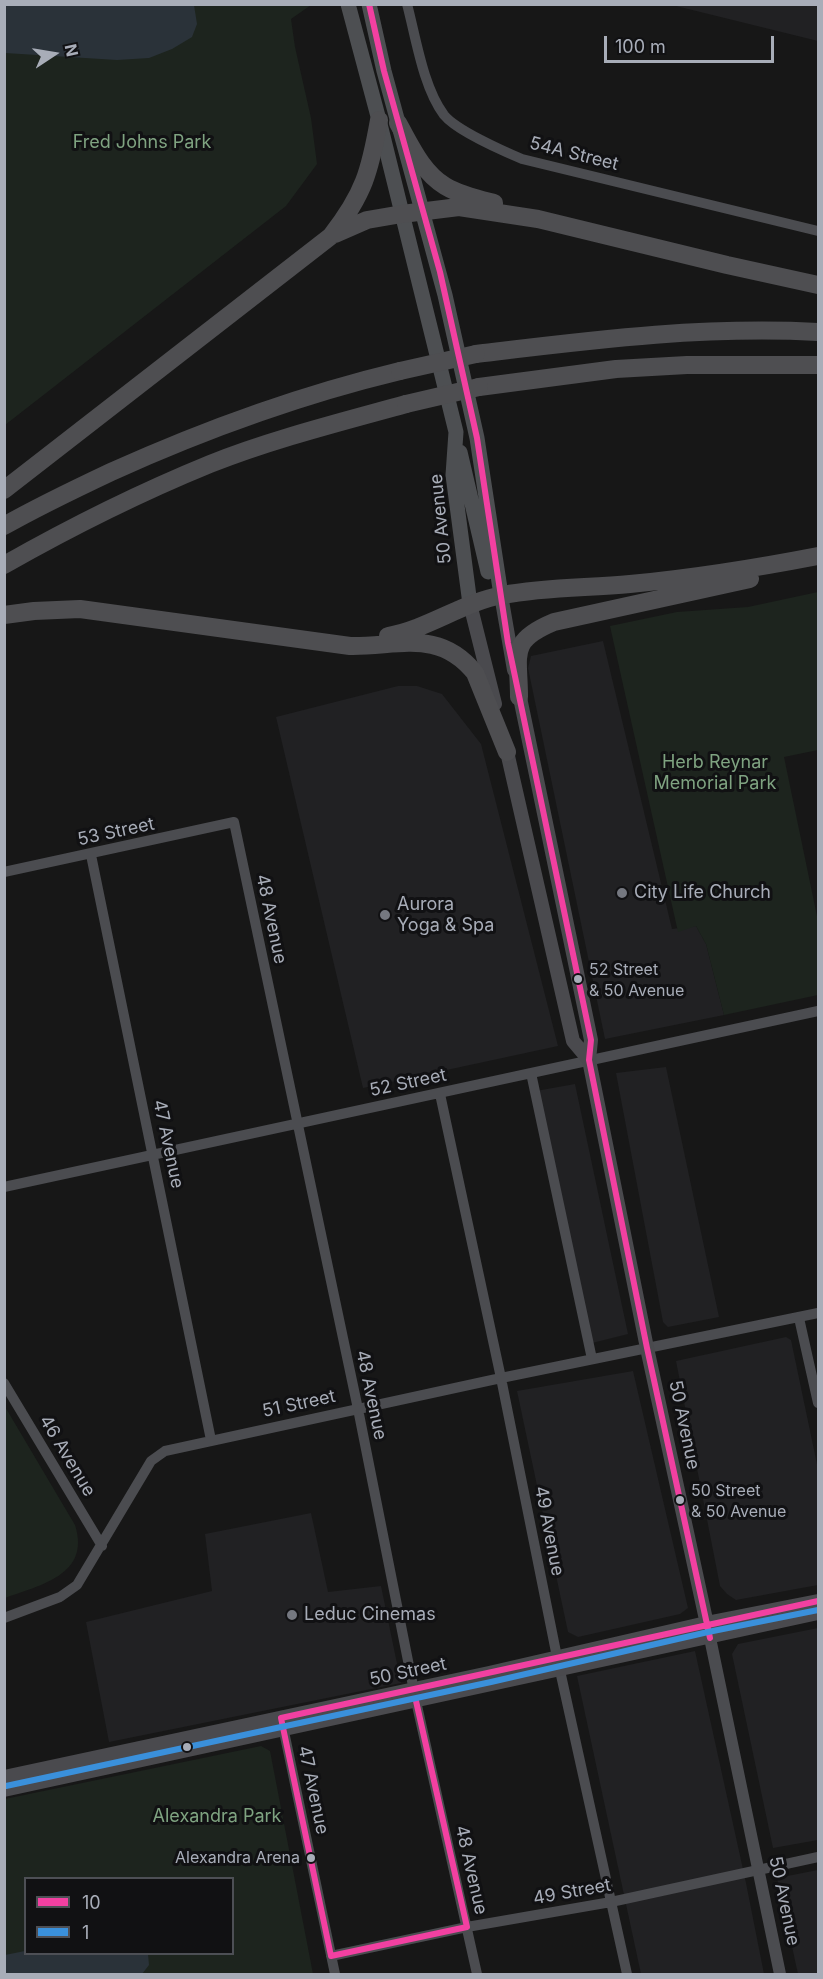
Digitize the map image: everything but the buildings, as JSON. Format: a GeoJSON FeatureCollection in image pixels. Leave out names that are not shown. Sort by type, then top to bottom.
{"type":"FeatureCollection","features":[{"type":"Feature","properties":{"kind":"highway"},"geometry":{"type":"LineString","coordinates":[[4,490],[331,236],[348,215],[363,188],[371,164],[380,120]]}},
{"type":"Feature","properties":{"kind":"highway"},"geometry":{"type":"LineString","coordinates":[[398,123],[425,168],[446,186],[538,219]]}},
{"type":"Feature","properties":{"kind":"highway"},"geometry":{"type":"LineString","coordinates":[[331,236],[367,220],[459,207],[538,219],[819,285]]}},
{"type":"Feature","properties":{"kind":"highway"},"geometry":{"type":"LineString","coordinates":[[4,526],[62,495],[168,446],[300,398],[400,371],[476,354],[619,336],[761,329],[819,332]]}},
{"type":"Feature","properties":{"kind":"highway"},"geometry":{"type":"LineString","coordinates":[[4,565],[128,500],[211,464],[302,433],[406,404],[479,387],[616,369],[687,365],[819,365]]}},
{"type":"Feature","properties":{"kind":"highway"},"geometry":{"type":"LineString","coordinates":[[272,636],[342,641],[380,637],[412,629],[470,604],[501,595],[672,580],[819,556]]}},
{"type":"Feature","properties":{"kind":"highway"},"geometry":{"type":"LineString","coordinates":[[519,697],[518,648],[526,637],[538,628],[554,622],[819,565]]}},
{"type":"Feature","properties":{"kind":"highway"},"geometry":{"type":"LineString","coordinates":[[4,615],[34,610],[81,609],[350,646],[417,641],[435,644],[449,650],[467,663],[475,673],[507,752]]}},
{"type":"Feature","properties":{"kind":"main road","name":"50 Avenue"},"geometry":{"type":"LineString","coordinates":[[348,4],[380,120],[456,432],[453,475],[470,604],[507,752],[573,1041],[589,1060]]}},
{"type":"Feature","properties":{"kind":"main road","name":"50 Avenue"},"geometry":{"type":"LineString","coordinates":[[369,4],[398,123],[449,312],[477,438],[508,643],[591,1040],[589,1060],[647,1348],[710,1638]]}},
{"type":"Feature","properties":{"kind":"main road"},"geometry":{"type":"LineString","coordinates":[[402,214],[411,217],[419,225],[449,312]]}},
{"type":"Feature","properties":{"kind":"main road"},"geometry":{"type":"LineString","coordinates":[[456,432],[482,551],[491,582],[501,595]]}},
{"type":"Feature","properties":{"kind":"main road"},"geometry":{"type":"LineString","coordinates":[[515,794],[539,789]]}},
{"type":"Feature","properties":{"kind":"main road","name":"50 Street"},"geometry":{"type":"LineString","coordinates":[[559,1664],[706,1623],[819,1600]]}},
{"type":"Feature","properties":{"kind":"main road","name":"50 Street"},"geometry":{"type":"LineString","coordinates":[[4,1790],[415,1695],[559,1664],[710,1638],[819,1613]]}},
{"type":"Feature","properties":{"kind":"main road","name":"50 Street"},"geometry":{"type":"LineString","coordinates":[[4,1777],[282,1724]]}},
{"type":"Feature","properties":{"kind":"street","name":"54A Street"},"geometry":{"type":"LineString","coordinates":[[407,4],[429,84],[445,117],[480,140],[522,159],[819,231]]}},
{"type":"Feature","properties":{"kind":"street","name":"53 Street"},"geometry":{"type":"LineString","coordinates":[[4,872],[91,855],[234,822]]}},
{"type":"Feature","properties":{"kind":"street","name":"48 Avenue"},"geometry":{"type":"LineString","coordinates":[[234,822],[358,1409],[415,1695],[477,1974]]}},
{"type":"Feature","properties":{"kind":"street","name":"47 Avenue"},"geometry":{"type":"LineString","coordinates":[[91,855],[212,1440]]}},
{"type":"Feature","properties":{"kind":"street","name":"52 Street"},"geometry":{"type":"LineString","coordinates":[[4,1187],[819,1011]]}},
{"type":"Feature","properties":{"kind":"street"},"geometry":{"type":"LineString","coordinates":[[531,1073],[592,1359]]}},
{"type":"Feature","properties":{"kind":"street","name":"49 Avenue"},"geometry":{"type":"LineString","coordinates":[[440,1094],[559,1664],[627,1974]]}},
{"type":"Feature","properties":{"kind":"street","name":"51 Street"},"geometry":{"type":"LineString","coordinates":[[4,1618],[69,1592],[77,1585],[151,1461],[165,1450],[819,1313]]}},
{"type":"Feature","properties":{"kind":"street"},"geometry":{"type":"LineString","coordinates":[[800,1318],[819,1403]]}},
{"type":"Feature","properties":{"kind":"street","name":"46 Avenue"},"geometry":{"type":"LineString","coordinates":[[4,1383],[102,1546]]}},
{"type":"Feature","properties":{"kind":"street","name":"50 Avenue"},"geometry":{"type":"LineString","coordinates":[[710,1638],[780,1974]]}},
{"type":"Feature","properties":{"kind":"street","name":"47 Avenue"},"geometry":{"type":"LineString","coordinates":[[282,1724],[335,1974]]}},
{"type":"Feature","properties":{"kind":"street","name":"49 Street"},"geometry":{"type":"LineString","coordinates":[[332,1956],[466,1928],[611,1902],[819,1857]]}},
{"type":"Feature","properties":{"kind":"shaded area"},"geometry":{"type":"Polygon","coordinates":[[[4,5],[194,5],[197,24],[192,37],[172,49],[149,58],[117,60],[5,53],[4,5]]]}},
{"type":"Feature","properties":{"kind":"shaded area"},"geometry":{"type":"Polygon","coordinates":[[[672,5],[818,5],[818,41],[672,5]]]}},
{"type":"Feature","properties":{"kind":"shaded area"},"geometry":{"type":"Polygon","coordinates":[[[603,641],[672,929],[696,926],[706,944],[724,1015],[605,1039],[528,668],[531,656],[603,641]]]}},
{"type":"Feature","properties":{"kind":"shaded area"},"geometry":{"type":"Polygon","coordinates":[[[398,686],[417,686],[442,694],[481,744],[558,1046],[363,1088],[276,717],[398,686]]]}},
{"type":"Feature","properties":{"kind":"shaded area"},"geometry":{"type":"Polygon","coordinates":[[[666,1067],[719,1317],[668,1327],[663,1322],[616,1073],[666,1067]]]}},
{"type":"Feature","properties":{"kind":"shaded area"},"geometry":{"type":"Polygon","coordinates":[[[575,1084],[628,1334],[592,1343],[536,1091],[575,1084]]]}},
{"type":"Feature","properties":{"kind":"shaded area"},"geometry":{"type":"Polygon","coordinates":[[[786,1337],[791,1340],[818,1469],[818,1585],[736,1600],[720,1586],[676,1361],[786,1337]]]}},
{"type":"Feature","properties":{"kind":"shaded area"},"geometry":{"type":"Polygon","coordinates":[[[633,1371],[688,1608],[680,1614],[578,1637],[568,1632],[517,1391],[633,1371]]]}},
{"type":"Feature","properties":{"kind":"shaded area"},"geometry":{"type":"Polygon","coordinates":[[[311,1513],[328,1592],[381,1586],[401,1683],[109,1742],[86,1622],[212,1591],[205,1534],[311,1513]]]}},
{"type":"Feature","properties":{"kind":"shaded area"},"geometry":{"type":"Polygon","coordinates":[[[818,1628],[818,1840],[773,1848],[732,1654],[738,1644],[818,1628]]]}},
{"type":"Feature","properties":{"kind":"shaded area"},"geometry":{"type":"Polygon","coordinates":[[[695,1651],[764,1974],[641,1974],[577,1676],[695,1651]]]}},
{"type":"Feature","properties":{"kind":"shaded area"},"geometry":{"type":"Polygon","coordinates":[[[818,1870],[818,1974],[798,1974],[777,1878],[818,1870]]]}},
{"type":"Feature","properties":{"kind":"shaded area"},"geometry":{"type":"Polygon","coordinates":[[[24,1951],[24,1955],[148,1955],[149,1965],[142,1974],[5,1974],[5,1955],[24,1951]]]}},
{"type":"Feature","properties":{"kind":"green space","name":"Fred Johns Park"},"geometry":{"type":"Polygon","coordinates":[[[5,5],[311,5],[291,19],[311,118],[317,164],[286,206],[5,425],[5,5]]]}},
{"type":"Feature","properties":{"kind":"green space","name":"Herb Reynar Memorial Park"},"geometry":{"type":"Polygon","coordinates":[[[818,592],[818,750],[784,757],[818,921],[818,995],[724,1015],[706,944],[696,926],[678,932],[610,626],[677,612],[748,607],[818,592]]]}},
{"type":"Feature","properties":{"kind":"green space"},"geometry":{"type":"Polygon","coordinates":[[[4,1405],[75,1525],[78,1542],[76,1556],[69,1567],[59,1575],[5,1598],[4,1405]]]}},
{"type":"Feature","properties":{"kind":"green space","name":"Alexandra Park"},"geometry":{"type":"Polygon","coordinates":[[[261,1746],[270,1751],[313,1974],[5,1974],[5,1799],[261,1746]]]}},
{"type":"Feature","properties":{"kind":"transit line","name":"10"},"geometry":{"type":"LineString","coordinates":[[369,4],[384,71],[440,272],[477,438],[508,643],[591,1040],[589,1060],[647,1348],[710,1638]]}},
{"type":"Feature","properties":{"kind":"transit line","name":"10"},"geometry":{"type":"LineString","coordinates":[[281,1718],[818,1601]]}},
{"type":"Feature","properties":{"kind":"transit line","name":"1"},"geometry":{"type":"LineString","coordinates":[[6,1786],[491,1682],[708,1632],[818,1610]]}},
{"type":"Feature","properties":{"kind":"transit line","name":"10"},"geometry":{"type":"LineString","coordinates":[[416,1701],[467,1927]]}},
{"type":"Feature","properties":{"kind":"transit line","name":"10"},"geometry":{"type":"LineString","coordinates":[[281,1718],[331,1956]]}},
{"type":"Feature","properties":{"kind":"transit line","name":"10"},"geometry":{"type":"LineString","coordinates":[[331,1956],[467,1927]]}},
{"type":"Feature","properties":{"kind":"place","name":"City Life Church"},"geometry":{"type":"Point","coordinates":[622,893]}},
{"type":"Feature","properties":{"kind":"place","name":"Aurora Yoga & Spa"},"geometry":{"type":"Point","coordinates":[385,915]}},
{"type":"Feature","properties":{"kind":"place","name":"52 Street & 50 Avenue"},"geometry":{"type":"Point","coordinates":[578,979]}},
{"type":"Feature","properties":{"kind":"place","name":"50 Street & 50 Avenue"},"geometry":{"type":"Point","coordinates":[680,1500]}},
{"type":"Feature","properties":{"kind":"place","name":"Leduc Cinemas"},"geometry":{"type":"Point","coordinates":[292,1615]}},
{"type":"Feature","properties":{"kind":"place","name":"Alexandra Arena"},"geometry":{"type":"Point","coordinates":[311,1858]}}]}
